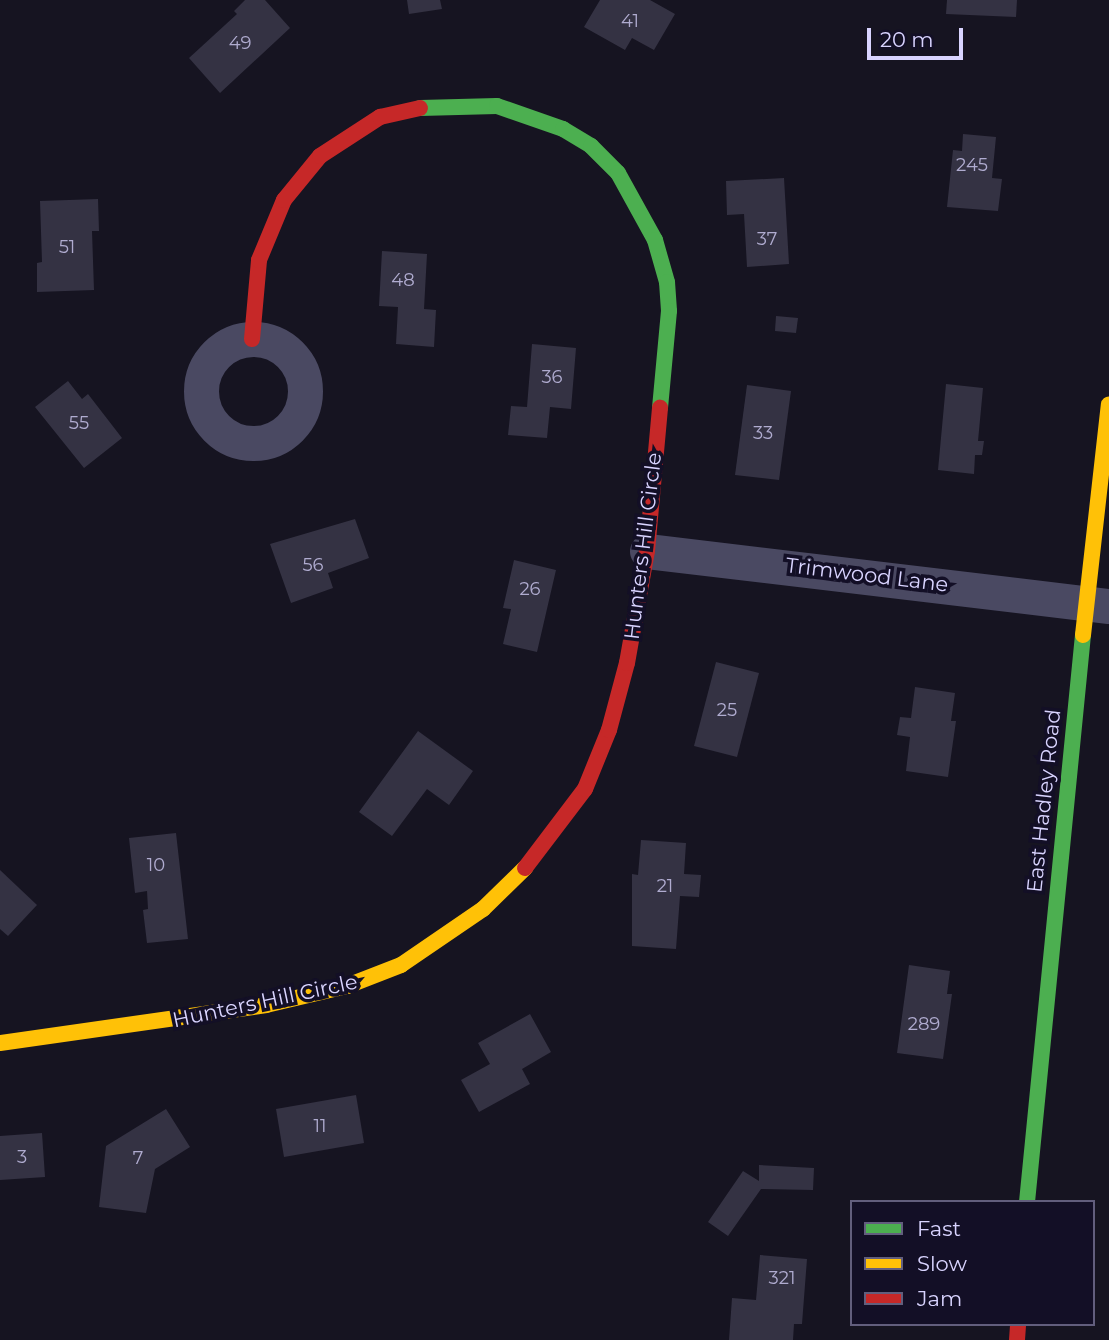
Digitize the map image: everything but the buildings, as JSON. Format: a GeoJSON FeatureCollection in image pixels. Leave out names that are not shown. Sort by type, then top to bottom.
{"type":"FeatureCollection","features":[{"type":"Feature","properties":{"kind":"street","name":"Hunters Hill Circle"},"geometry":{"type":"LineString","coordinates":[[0,1042],[214,1015],[347,986],[401,965],[483,909],[556,833],[599,760],[627,663],[647,551],[669,311],[667,282],[649,225],[618,173],[591,146],[562,129],[497,106],[453,104],[391,114],[338,141],[300,177],[270,226],[256,278],[252,339]]}},
{"type":"Feature","properties":{"kind":"street","name":"East Hadley Road"},"geometry":{"type":"LineString","coordinates":[[1027,1200],[1098,604],[1109,404]]}},
{"type":"Feature","properties":{"kind":"street","name":"Trimwood Lane"},"geometry":{"type":"LineString","coordinates":[[647,551],[1098,604]]}},
{"type":"Feature","properties":{"kind":"traffic: fast"},"geometry":{"type":"LineString","coordinates":[[420,108],[497,106],[563,129],[591,146],[618,173],[655,240],[667,282],[669,311],[660,408]]}},
{"type":"Feature","properties":{"kind":"traffic: fast"},"geometry":{"type":"LineString","coordinates":[[1027,1200],[1083,635]]}},
{"type":"Feature","properties":{"kind":"traffic: slow"},"geometry":{"type":"LineString","coordinates":[[1083,635],[1109,404]]}},
{"type":"Feature","properties":{"kind":"traffic: slow"},"geometry":{"type":"LineString","coordinates":[[0,1043],[266,1005],[347,986],[401,965],[483,909],[525,868]]}},
{"type":"Feature","properties":{"kind":"traffic: jam"},"geometry":{"type":"LineString","coordinates":[[252,339],[259,260],[284,200],[320,156],[380,117],[420,108]]}},
{"type":"Feature","properties":{"kind":"traffic: jam"},"geometry":{"type":"LineString","coordinates":[[525,868],[585,789],[609,730],[627,663],[647,551],[660,408]]}},
{"type":"Feature","properties":{"kind":"traffic: jam"},"geometry":{"type":"LineString","coordinates":[[1017,1340],[1018,1326]]}}]}
